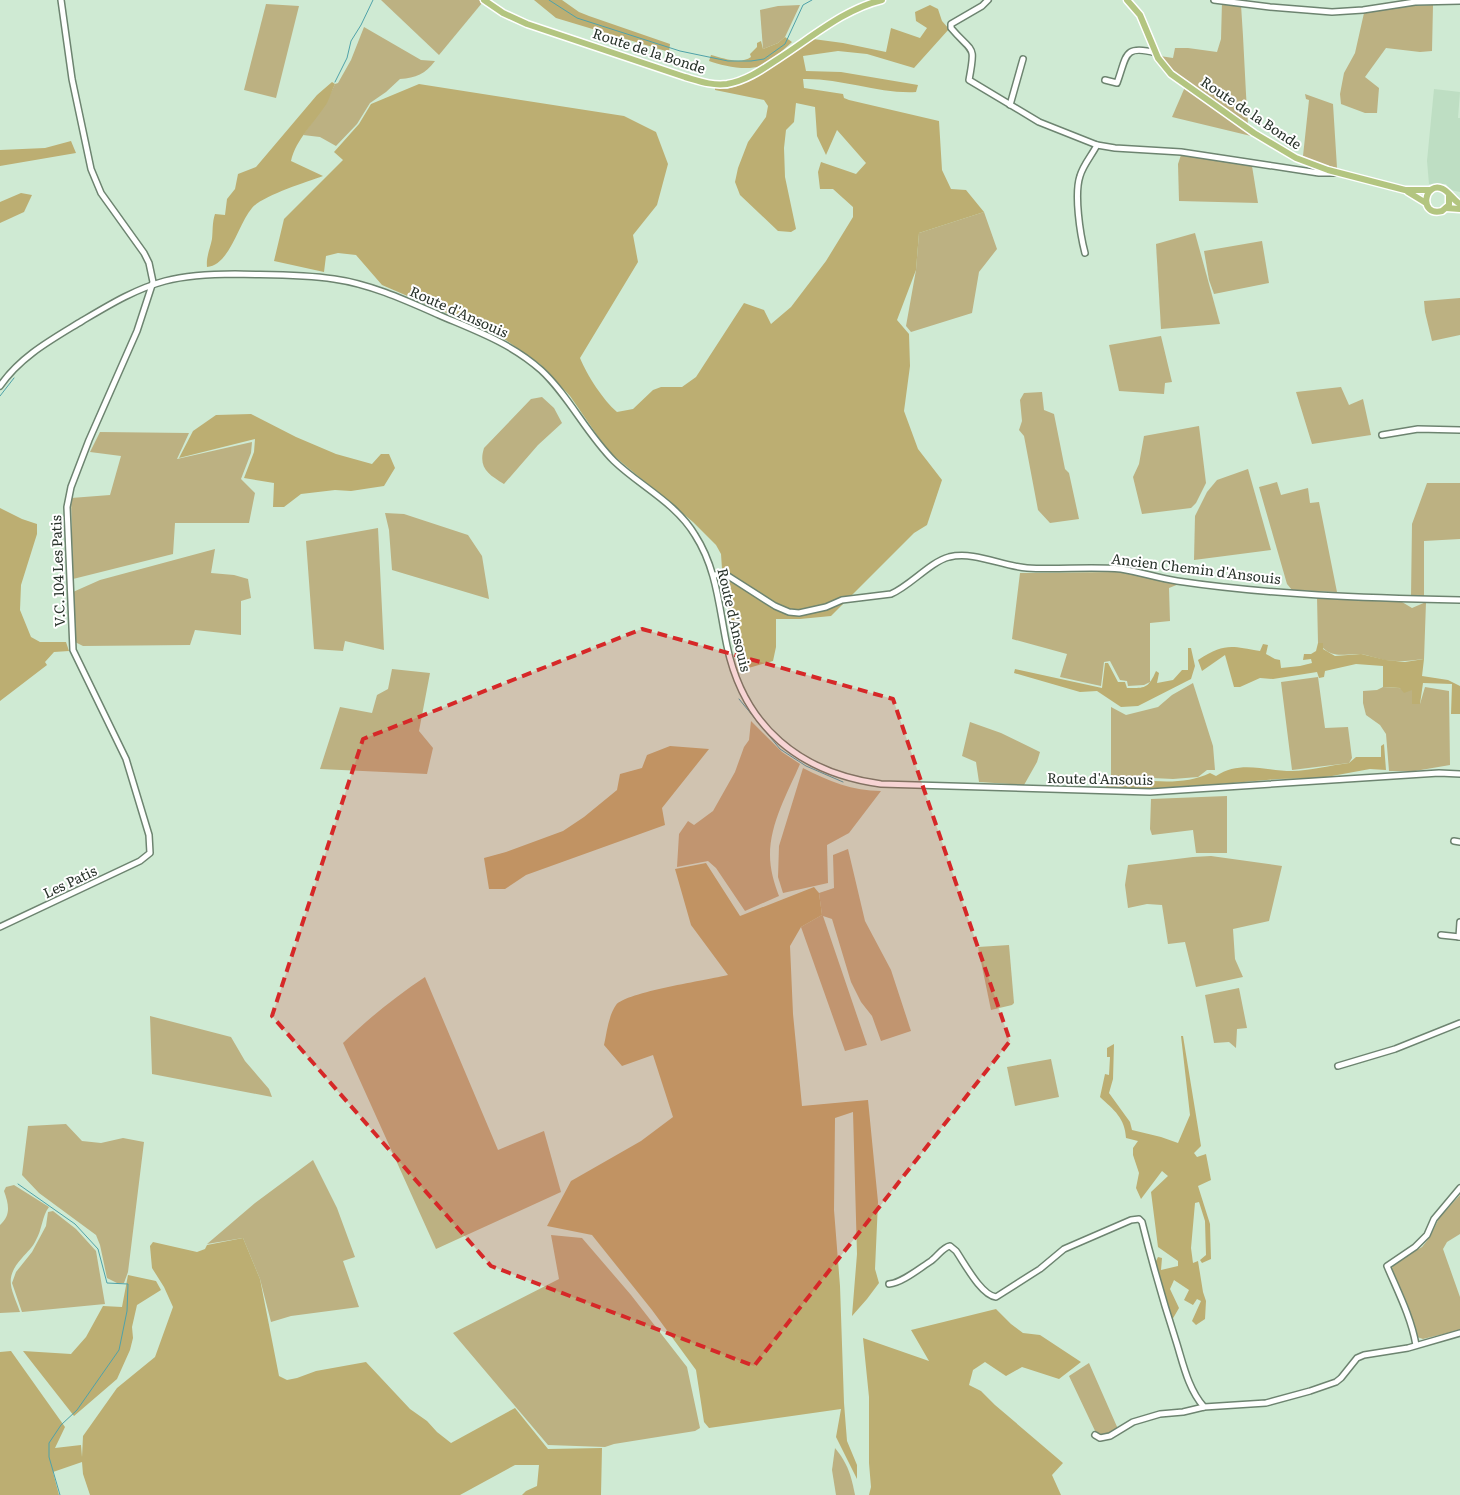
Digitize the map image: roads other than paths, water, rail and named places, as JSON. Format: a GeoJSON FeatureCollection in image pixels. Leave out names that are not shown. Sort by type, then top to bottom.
{"type":"FeatureCollection","features":[{"type":"Feature","properties":{"kind":"main road","name":"Route de la Bonde"},"geometry":{"type":"LineString","coordinates":[[484,0],[503,13],[527,24],[702,83],[718,84],[726,84],[745,78],[763,69],[852,12],[882,0]]}},
{"type":"Feature","properties":{"kind":"main road","name":"Route de la Bonde"},"geometry":{"type":"LineString","coordinates":[[1129,1],[1140,15],[1156,53],[1171,74],[1260,137],[1296,158],[1336,172],[1405,190],[1430,190]]}},
{"type":"Feature","properties":{"kind":"main road"},"geometry":{"type":"LineString","coordinates":[[1460,204],[1440,188],[1430,190],[1427,194],[1426,203],[1434,211],[1438,212],[1446,208],[1460,209]]}},
{"type":"Feature","properties":{"kind":"main road","name":"Route de la Bonde"},"geometry":{"type":"LineString","coordinates":[[1405,190],[1426,203]]}},
{"type":"Feature","properties":{"kind":"main road"},"geometry":{"type":"LineString","coordinates":[[1446,208],[1450,200],[1449,196]]}},
{"type":"Feature","properties":{"kind":"street"},"geometry":{"type":"LineString","coordinates":[[61,0],[72,79],[91,169],[101,193],[149,263],[153,284]]}},
{"type":"Feature","properties":{"kind":"street"},"geometry":{"type":"LineString","coordinates":[[988,0],[982,6],[951,24],[951,28],[968,44],[973,52],[969,80],[1039,122],[1097,145],[1181,152],[1319,173],[1336,172]]}},
{"type":"Feature","properties":{"kind":"street"},"geometry":{"type":"LineString","coordinates":[[1214,0],[1332,12],[1366,10],[1415,2],[1460,1]]}},
{"type":"Feature","properties":{"kind":"street"},"geometry":{"type":"LineString","coordinates":[[1105,80],[1117,83],[1129,53],[1134,49],[1156,53]]}},
{"type":"Feature","properties":{"kind":"street"},"geometry":{"type":"LineString","coordinates":[[1010,105],[1023,59]]}},
{"type":"Feature","properties":{"kind":"street"},"geometry":{"type":"LineString","coordinates":[[1085,253],[1078,187],[1080,174],[1097,145]]}},
{"type":"Feature","properties":{"kind":"street","name":"Route d'Ansouis"},"geometry":{"type":"LineString","coordinates":[[0,386],[17,364],[48,341],[117,300],[153,284],[178,278],[210,274],[309,276],[334,279],[374,288],[491,337],[510,347],[540,370],[561,392],[591,435],[613,460],[681,516],[700,542],[714,575],[737,683],[750,706],[773,735],[799,756],[827,771],[844,777],[881,784],[1150,792],[1439,773],[1460,774]]}},
{"type":"Feature","properties":{"kind":"street","name":"V.C. 104 Les Patis"},"geometry":{"type":"LineString","coordinates":[[148,856],[151,850],[149,835],[126,759],[73,650],[67,507],[71,487],[137,331],[153,284]]}},
{"type":"Feature","properties":{"kind":"street"},"geometry":{"type":"LineString","coordinates":[[1382,435],[1418,429],[1460,430]]}},
{"type":"Feature","properties":{"kind":"street","name":"Ancien Chemin d'Ansouis"},"geometry":{"type":"LineString","coordinates":[[714,575],[725,574],[775,606],[788,612],[799,613],[826,607],[842,600],[892,594],[948,557],[962,556],[988,558],[1025,568],[1122,570],[1176,581],[1279,592],[1400,599],[1460,600]]}},
{"type":"Feature","properties":{"kind":"street"},"geometry":{"type":"LineString","coordinates":[[1454,841],[1460,842]]}},
{"type":"Feature","properties":{"kind":"street","name":"Les Patis"},"geometry":{"type":"LineString","coordinates":[[0,927],[140,862],[148,856]]}},
{"type":"Feature","properties":{"kind":"street"},"geometry":{"type":"LineString","coordinates":[[1441,935],[1460,937],[1460,922]]}},
{"type":"Feature","properties":{"kind":"street"},"geometry":{"type":"LineString","coordinates":[[1338,1066],[1396,1049],[1460,1023]]}},
{"type":"Feature","properties":{"kind":"street"},"geometry":{"type":"LineString","coordinates":[[1416,1345],[1414,1331],[1404,1303],[1387,1266],[1414,1247],[1427,1235],[1434,1220],[1460,1188]]}},
{"type":"Feature","properties":{"kind":"street"},"geometry":{"type":"LineString","coordinates":[[889,1284],[895,1284],[903,1280],[932,1260],[947,1246],[950,1246],[956,1251],[984,1291],[996,1297],[1040,1268],[1064,1249],[1131,1220],[1139,1219],[1142,1222],[1154,1274],[1183,1365],[1191,1387],[1204,1407]]}},
{"type":"Feature","properties":{"kind":"street"},"geometry":{"type":"LineString","coordinates":[[1094,1436],[1100,1438],[1110,1436],[1133,1422],[1152,1416],[1204,1407],[1258,1405],[1287,1398],[1336,1382],[1357,1358],[1364,1355],[1400,1349],[1460,1333]]}},
{"type":"Feature","properties":{"kind":"waterway"},"geometry":{"type":"LineString","coordinates":[[335,82],[347,58],[351,41],[373,0]]}},
{"type":"Feature","properties":{"kind":"waterway"},"geometry":{"type":"LineString","coordinates":[[549,0],[577,18],[680,51],[728,61],[764,59],[785,44],[803,5],[812,0]]}},
{"type":"Feature","properties":{"kind":"waterway"},"geometry":{"type":"LineString","coordinates":[[0,396],[14,378]]}},
{"type":"Feature","properties":{"kind":"waterway"},"geometry":{"type":"LineString","coordinates":[[739,699],[780,749],[806,766],[843,782]]}},
{"type":"Feature","properties":{"kind":"waterway"},"geometry":{"type":"LineString","coordinates":[[18,1184],[75,1224],[98,1249],[107,1283],[128,1284],[127,1311],[119,1350],[77,1410],[61,1425],[49,1443],[49,1457],[60,1495]]}}]}
